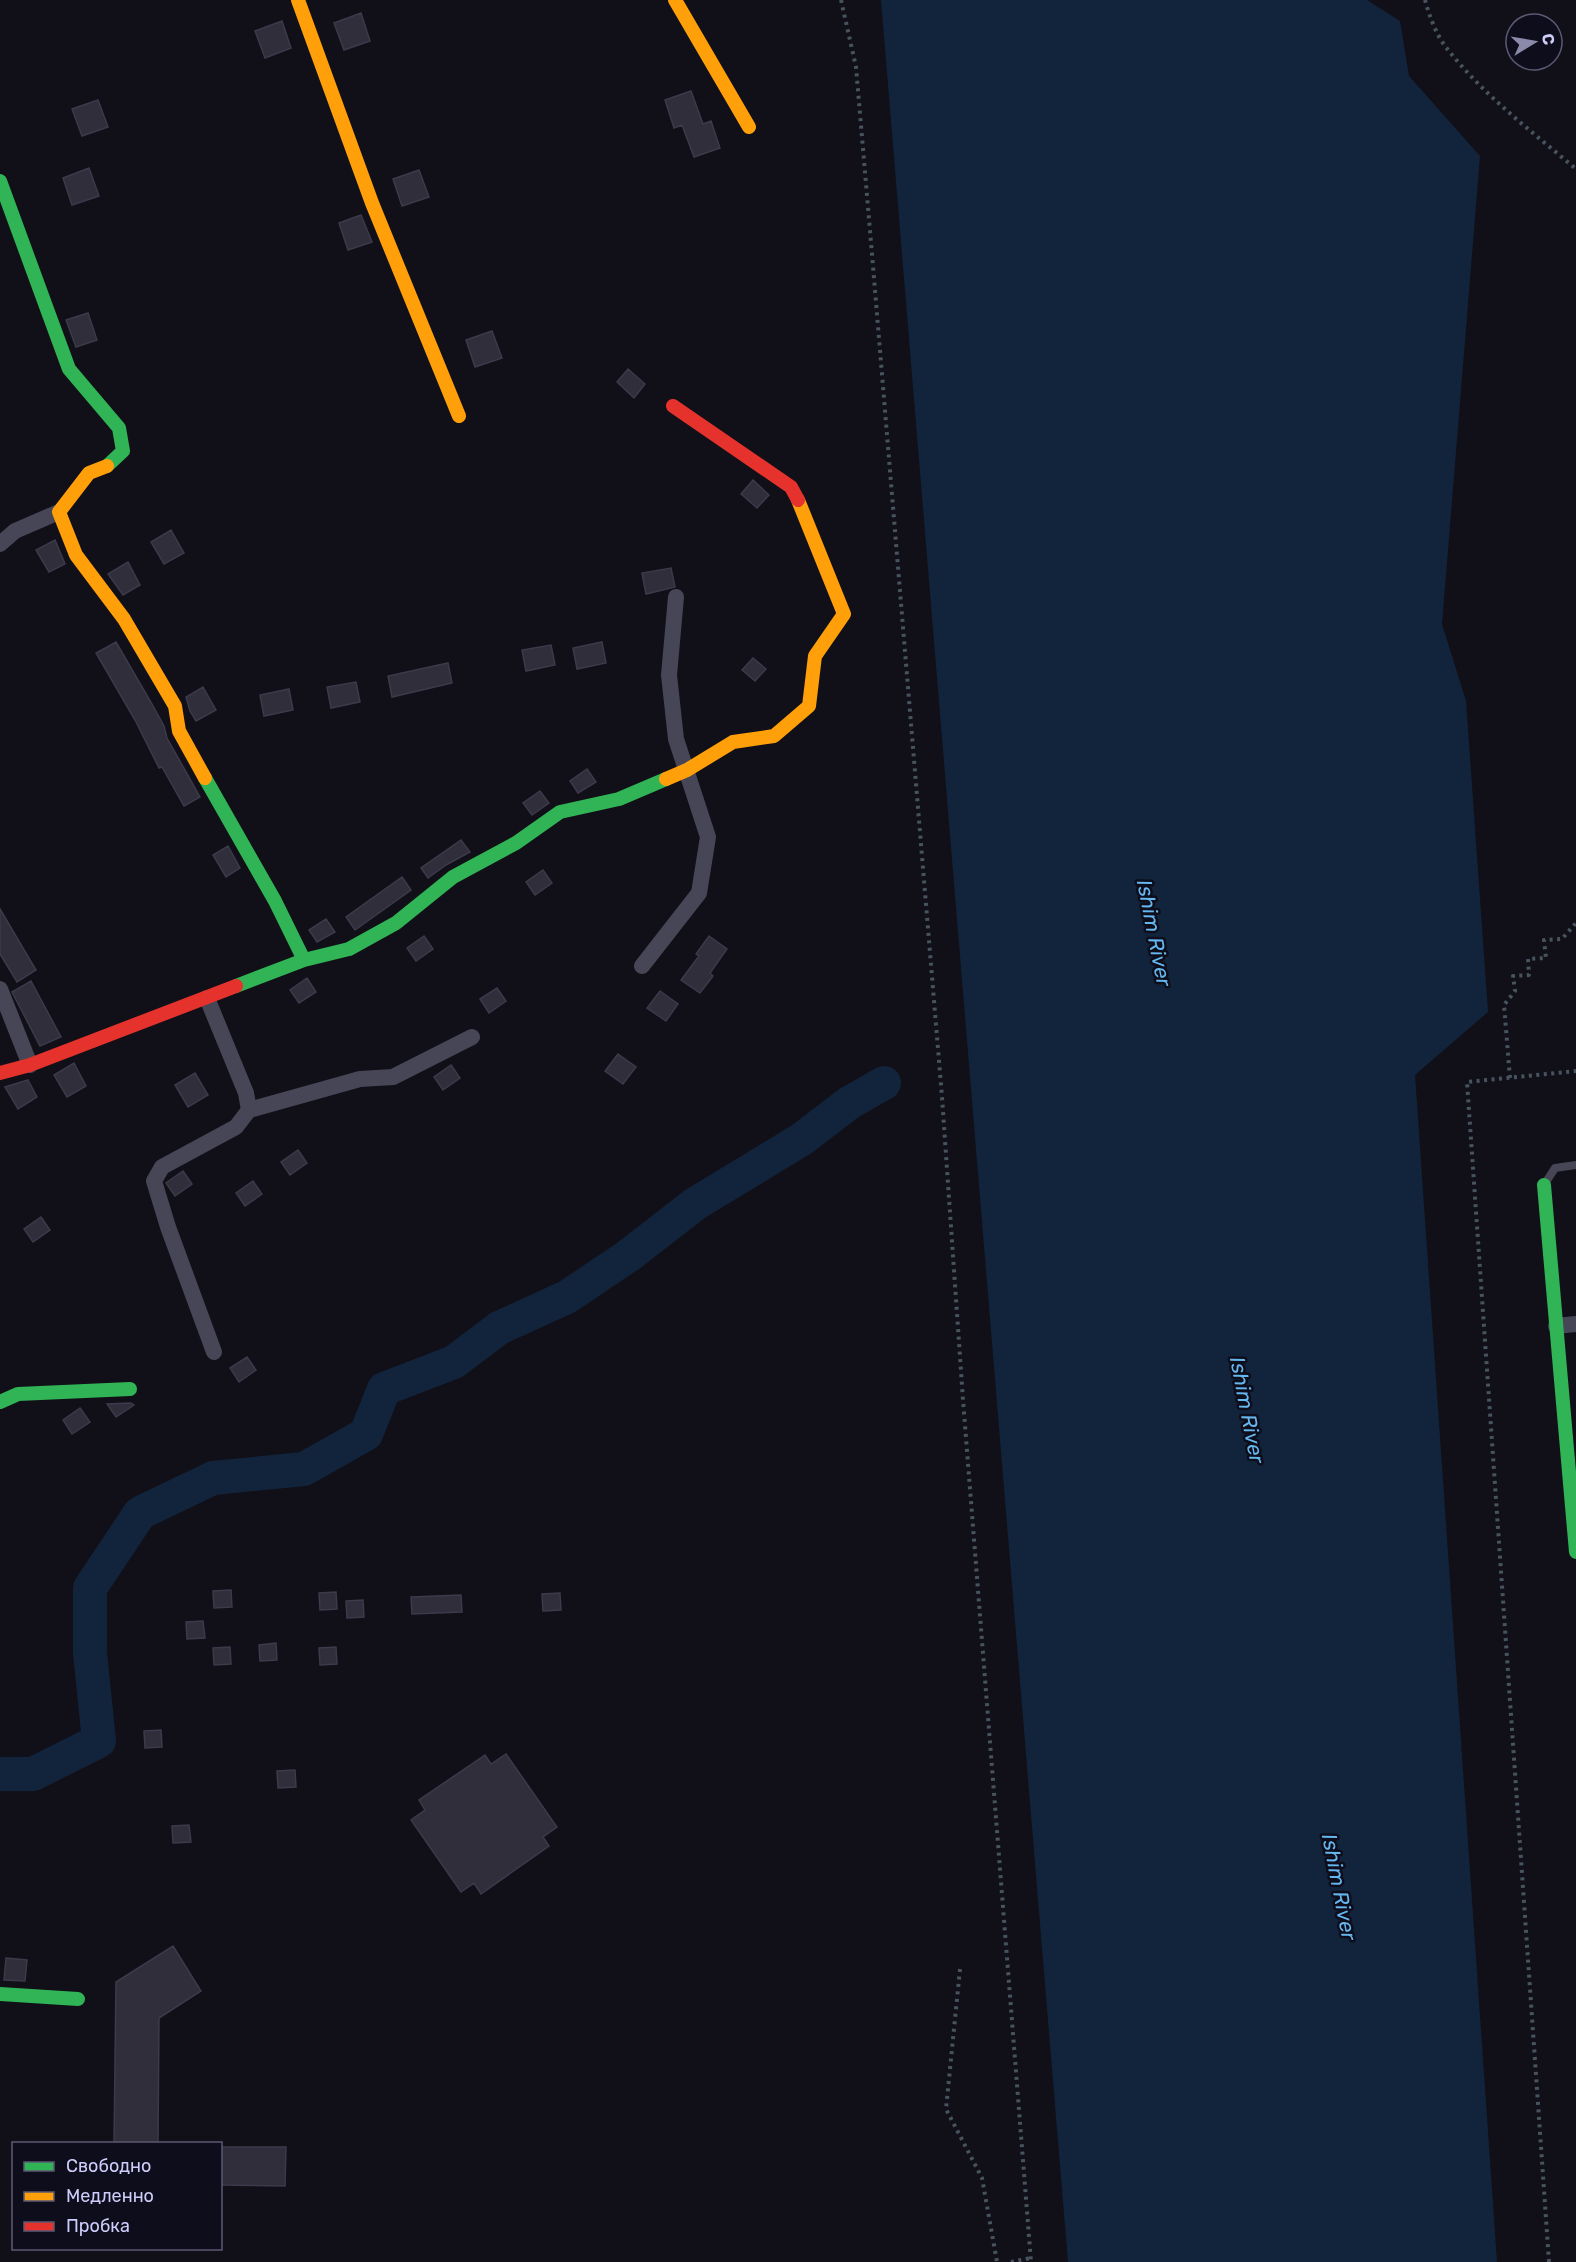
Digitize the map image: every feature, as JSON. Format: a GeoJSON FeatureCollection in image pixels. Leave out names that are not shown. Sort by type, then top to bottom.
{"type":"FeatureCollection","features":[{"type":"Feature","properties":{"kind":"street"},"geometry":{"type":"LineString","coordinates":[[298,0],[372,203],[459,416]]}},
{"type":"Feature","properties":{"kind":"street"},"geometry":{"type":"LineString","coordinates":[[675,0],[748,127]]}},
{"type":"Feature","properties":{"kind":"street"},"geometry":{"type":"LineString","coordinates":[[0,181],[69,369],[119,428],[123,452],[108,466],[88,473],[59,512],[15,531],[0,544]]}},
{"type":"Feature","properties":{"kind":"street"},"geometry":{"type":"LineString","coordinates":[[0,1073],[30,1065],[304,960],[349,950],[396,923],[453,877],[516,843],[560,812],[619,799],[687,770],[733,742],[774,736],[809,706],[814,656],[844,614],[791,487],[674,406]]}},
{"type":"Feature","properties":{"kind":"street"},"geometry":{"type":"LineString","coordinates":[[59,512],[76,555],[124,619],[176,706],[179,731],[274,901],[304,960]]}},
{"type":"Feature","properties":{"kind":"street"},"geometry":{"type":"LineString","coordinates":[[642,966],[699,893],[708,837],[676,739],[669,675],[676,597]]}},
{"type":"Feature","properties":{"kind":"street"},"geometry":{"type":"LineString","coordinates":[[0,989],[30,1065]]}},
{"type":"Feature","properties":{"kind":"street"},"geometry":{"type":"LineString","coordinates":[[207,998],[246,1093],[249,1110]]}},
{"type":"Feature","properties":{"kind":"street"},"geometry":{"type":"LineString","coordinates":[[214,1352],[168,1227],[154,1181],[162,1167],[236,1128],[249,1110],[360,1079],[393,1077],[472,1037]]}},
{"type":"Feature","properties":{"kind":"street"},"geometry":{"type":"LineString","coordinates":[[1544,1185],[1576,1552]]}},
{"type":"Feature","properties":{"kind":"street"},"geometry":{"type":"LineString","coordinates":[[1556,1326],[1576,1323]]}},
{"type":"Feature","properties":{"kind":"street"},"geometry":{"type":"LineString","coordinates":[[0,1402],[18,1394],[130,1389]]}},
{"type":"Feature","properties":{"kind":"street"},"geometry":{"type":"LineString","coordinates":[[0,1994],[78,2000]]}},
{"type":"Feature","properties":{"kind":"lane"},"geometry":{"type":"LineString","coordinates":[[1544,1185],[1555,1168],[1576,1165]]}},
{"type":"Feature","properties":{"kind":"path"},"geometry":{"type":"LineString","coordinates":[[841,0],[856,67],[873,266],[942,1097],[962,1388],[1031,2260],[1011,2262]]}},
{"type":"Feature","properties":{"kind":"path"},"geometry":{"type":"LineString","coordinates":[[1425,0],[1444,45],[1451,53],[1518,120],[1576,169]]}},
{"type":"Feature","properties":{"kind":"path"},"geometry":{"type":"LineString","coordinates":[[1510,1078],[1504,1005],[1515,991],[1513,976],[1529,975],[1528,959],[1546,958],[1544,940],[1562,939],[1576,922]]}},
{"type":"Feature","properties":{"kind":"path"},"geometry":{"type":"LineString","coordinates":[[1549,2262],[1467,1082],[1576,1071]]}},
{"type":"Feature","properties":{"kind":"path"},"geometry":{"type":"LineString","coordinates":[[960,1969],[946,2109],[982,2178],[997,2262]]}},
{"type":"Feature","properties":{"kind":"water","name":"Ishim River"},"geometry":{"type":"Polygon","coordinates":[[[881,0],[1367,0],[1400,21],[1409,76],[1480,156],[1442,624],[1466,701],[1488,1012],[1415,1075],[1497,2262],[1068,2262],[881,0]]]}},
{"type":"Feature","properties":{"kind":"building"},"geometry":{"type":"Polygon","coordinates":[[[361,13],[370,41],[344,50],[334,23],[361,13]]]}},
{"type":"Feature","properties":{"kind":"building"},"geometry":{"type":"Polygon","coordinates":[[[282,21],[291,48],[265,58],[255,31],[282,21]]]}},
{"type":"Feature","properties":{"kind":"building"},"geometry":{"type":"Polygon","coordinates":[[[691,91],[703,124],[711,121],[720,148],[694,157],[682,125],[674,128],[665,100],[691,91]]]}},
{"type":"Feature","properties":{"kind":"building"},"geometry":{"type":"Polygon","coordinates":[[[98,100],[108,127],[82,136],[72,109],[98,100]]]}},
{"type":"Feature","properties":{"kind":"building"},"geometry":{"type":"Polygon","coordinates":[[[89,168],[99,196],[72,205],[63,178],[89,168]]]}},
{"type":"Feature","properties":{"kind":"building"},"geometry":{"type":"Polygon","coordinates":[[[419,170],[429,197],[402,206],[393,179],[419,170]]]}},
{"type":"Feature","properties":{"kind":"building"},"geometry":{"type":"Polygon","coordinates":[[[361,215],[372,242],[348,250],[339,223],[361,215]]]}},
{"type":"Feature","properties":{"kind":"building"},"geometry":{"type":"Polygon","coordinates":[[[88,313],[97,340],[76,347],[66,320],[88,313]]]}},
{"type":"Feature","properties":{"kind":"building"},"geometry":{"type":"Polygon","coordinates":[[[492,331],[502,358],[475,367],[466,340],[492,331]]]}},
{"type":"Feature","properties":{"kind":"building"},"geometry":{"type":"Polygon","coordinates":[[[628,369],[645,384],[634,398],[617,382],[628,369]]]}},
{"type":"Feature","properties":{"kind":"building"},"geometry":{"type":"Polygon","coordinates":[[[753,480],[769,495],[757,508],[741,494],[753,480]]]}},
{"type":"Feature","properties":{"kind":"building"},"geometry":{"type":"Polygon","coordinates":[[[171,530],[184,553],[164,564],[151,542],[171,530]]]}},
{"type":"Feature","properties":{"kind":"building"},"geometry":{"type":"Polygon","coordinates":[[[55,540],[65,564],[49,572],[36,550],[55,540]]]}},
{"type":"Feature","properties":{"kind":"building"},"geometry":{"type":"Polygon","coordinates":[[[128,562],[140,585],[123,595],[108,574],[128,562]]]}},
{"type":"Feature","properties":{"kind":"building"},"geometry":{"type":"Polygon","coordinates":[[[671,568],[675,587],[646,594],[642,573],[671,568]]]}},
{"type":"Feature","properties":{"kind":"building"},"geometry":{"type":"Polygon","coordinates":[[[116,642],[164,726],[167,738],[200,797],[184,806],[162,767],[159,768],[135,720],[96,653],[116,642]]]}},
{"type":"Feature","properties":{"kind":"building"},"geometry":{"type":"Polygon","coordinates":[[[602,642],[606,663],[577,669],[573,648],[602,642]]]}},
{"type":"Feature","properties":{"kind":"building"},"geometry":{"type":"Polygon","coordinates":[[[551,645],[555,665],[526,671],[522,650],[551,645]]]}},
{"type":"Feature","properties":{"kind":"building"},"geometry":{"type":"Polygon","coordinates":[[[753,658],[766,669],[755,681],[742,670],[753,658]]]}},
{"type":"Feature","properties":{"kind":"building"},"geometry":{"type":"Polygon","coordinates":[[[448,663],[452,683],[392,697],[388,676],[448,663]]]}},
{"type":"Feature","properties":{"kind":"building"},"geometry":{"type":"Polygon","coordinates":[[[356,682],[360,702],[331,708],[327,687],[356,682]]]}},
{"type":"Feature","properties":{"kind":"building"},"geometry":{"type":"Polygon","coordinates":[[[203,687],[216,710],[196,721],[186,697],[203,687]]]}},
{"type":"Feature","properties":{"kind":"building"},"geometry":{"type":"Polygon","coordinates":[[[289,689],[293,710],[264,716],[260,695],[289,689]]]}},
{"type":"Feature","properties":{"kind":"building"},"geometry":{"type":"Polygon","coordinates":[[[587,769],[596,782],[578,793],[570,781],[587,769]]]}},
{"type":"Feature","properties":{"kind":"building"},"geometry":{"type":"Polygon","coordinates":[[[540,791],[549,803],[532,815],[523,803],[540,791]]]}},
{"type":"Feature","properties":{"kind":"building"},"geometry":{"type":"Polygon","coordinates":[[[461,840],[470,852],[428,878],[421,868],[461,840]]]}},
{"type":"Feature","properties":{"kind":"building"},"geometry":{"type":"Polygon","coordinates":[[[228,846],[240,868],[226,877],[213,855],[228,846]]]}},
{"type":"Feature","properties":{"kind":"building"},"geometry":{"type":"Polygon","coordinates":[[[543,870],[552,883],[535,895],[526,882],[543,870]]]}},
{"type":"Feature","properties":{"kind":"building"},"geometry":{"type":"Polygon","coordinates":[[[402,877],[411,890],[355,930],[346,917],[402,877]]]}},
{"type":"Feature","properties":{"kind":"building"},"geometry":{"type":"Polygon","coordinates":[[[0,909],[36,970],[17,982],[0,954],[0,909]]]}},
{"type":"Feature","properties":{"kind":"building"},"geometry":{"type":"Polygon","coordinates":[[[326,919],[335,932],[317,942],[309,930],[326,919]]]}},
{"type":"Feature","properties":{"kind":"building"},"geometry":{"type":"Polygon","coordinates":[[[424,936],[433,949],[416,961],[407,948],[424,936]]]}},
{"type":"Feature","properties":{"kind":"building"},"geometry":{"type":"Polygon","coordinates":[[[709,936],[727,949],[710,973],[713,976],[700,993],[681,980],[699,956],[696,954],[709,936]]]}},
{"type":"Feature","properties":{"kind":"building"},"geometry":{"type":"Polygon","coordinates":[[[307,978],[316,992],[299,1003],[290,990],[307,978]]]}},
{"type":"Feature","properties":{"kind":"building"},"geometry":{"type":"Polygon","coordinates":[[[31,981],[61,1037],[40,1046],[12,992],[31,981]]]}},
{"type":"Feature","properties":{"kind":"building"},"geometry":{"type":"Polygon","coordinates":[[[497,988],[506,1001],[489,1013],[480,999],[497,988]]]}},
{"type":"Feature","properties":{"kind":"building"},"geometry":{"type":"Polygon","coordinates":[[[660,991],[678,1004],[666,1021],[647,1008],[660,991]]]}},
{"type":"Feature","properties":{"kind":"building"},"geometry":{"type":"Polygon","coordinates":[[[618,1054],[636,1067],[623,1084],[605,1071],[618,1054]]]}},
{"type":"Feature","properties":{"kind":"building"},"geometry":{"type":"Polygon","coordinates":[[[74,1063],[86,1086],[67,1097],[54,1075],[74,1063]]]}},
{"type":"Feature","properties":{"kind":"building"},"geometry":{"type":"Polygon","coordinates":[[[451,1065],[460,1078],[443,1090],[434,1077],[451,1065]]]}},
{"type":"Feature","properties":{"kind":"building"},"geometry":{"type":"Polygon","coordinates":[[[195,1073],[208,1095],[188,1107],[175,1085],[195,1073]]]}},
{"type":"Feature","properties":{"kind":"building"},"geometry":{"type":"Polygon","coordinates":[[[28,1080],[37,1097],[18,1109],[5,1087],[28,1080]]]}},
{"type":"Feature","properties":{"kind":"building"},"geometry":{"type":"Polygon","coordinates":[[[298,1150],[307,1163],[290,1175],[281,1162],[298,1150]]]}},
{"type":"Feature","properties":{"kind":"building"},"geometry":{"type":"Polygon","coordinates":[[[183,1171],[192,1184],[175,1196],[166,1183],[183,1171]]]}},
{"type":"Feature","properties":{"kind":"building"},"geometry":{"type":"Polygon","coordinates":[[[253,1181],[262,1194],[245,1206],[236,1193],[253,1181]]]}},
{"type":"Feature","properties":{"kind":"building"},"geometry":{"type":"Polygon","coordinates":[[[41,1217],[50,1230],[33,1242],[24,1229],[41,1217]]]}},
{"type":"Feature","properties":{"kind":"building"},"geometry":{"type":"Polygon","coordinates":[[[247,1357],[256,1370],[239,1382],[230,1368],[247,1357]]]}},
{"type":"Feature","properties":{"kind":"building"},"geometry":{"type":"Polygon","coordinates":[[[131,1403],[134,1405],[116,1417],[107,1404],[131,1403]]]}},
{"type":"Feature","properties":{"kind":"building"},"geometry":{"type":"Polygon","coordinates":[[[80,1408],[90,1422],[72,1434],[63,1420],[80,1408]]]}},
{"type":"Feature","properties":{"kind":"building"},"geometry":{"type":"Polygon","coordinates":[[[231,1590],[232,1607],[214,1608],[213,1591],[231,1590]]]}},
{"type":"Feature","properties":{"kind":"building"},"geometry":{"type":"Polygon","coordinates":[[[336,1592],[337,1609],[320,1610],[319,1593],[336,1592]]]}},
{"type":"Feature","properties":{"kind":"building"},"geometry":{"type":"Polygon","coordinates":[[[560,1593],[561,1610],[543,1611],[542,1594],[560,1593]]]}},
{"type":"Feature","properties":{"kind":"building"},"geometry":{"type":"Polygon","coordinates":[[[461,1595],[462,1612],[412,1614],[411,1597],[461,1595]]]}},
{"type":"Feature","properties":{"kind":"building"},"geometry":{"type":"Polygon","coordinates":[[[363,1600],[364,1617],[347,1618],[346,1601],[363,1600]]]}},
{"type":"Feature","properties":{"kind":"building"},"geometry":{"type":"Polygon","coordinates":[[[203,1621],[205,1638],[187,1639],[186,1622],[203,1621]]]}},
{"type":"Feature","properties":{"kind":"building"},"geometry":{"type":"Polygon","coordinates":[[[276,1643],[277,1660],[260,1661],[259,1645],[276,1643]]]}},
{"type":"Feature","properties":{"kind":"building"},"geometry":{"type":"Polygon","coordinates":[[[230,1647],[231,1664],[214,1665],[213,1648],[230,1647]]]}},
{"type":"Feature","properties":{"kind":"building"},"geometry":{"type":"Polygon","coordinates":[[[336,1647],[337,1664],[320,1665],[319,1648],[336,1647]]]}},
{"type":"Feature","properties":{"kind":"building"},"geometry":{"type":"Polygon","coordinates":[[[161,1730],[162,1747],[145,1748],[144,1731],[161,1730]]]}},
{"type":"Feature","properties":{"kind":"building"},"geometry":{"type":"Polygon","coordinates":[[[506,1754],[557,1827],[543,1837],[549,1846],[481,1894],[474,1883],[461,1892],[411,1820],[425,1810],[419,1800],[485,1755],[491,1764],[506,1754]]]}},
{"type":"Feature","properties":{"kind":"building"},"geometry":{"type":"Polygon","coordinates":[[[295,1770],[296,1787],[278,1788],[277,1771],[295,1770]]]}},
{"type":"Feature","properties":{"kind":"building"},"geometry":{"type":"Polygon","coordinates":[[[189,1825],[191,1842],[173,1843],[172,1826],[189,1825]]]}},
{"type":"Feature","properties":{"kind":"building"},"geometry":{"type":"Polygon","coordinates":[[[173,1946],[201,1991],[159,2018],[158,2142],[114,2142],[116,1982],[173,1946]]]}},
{"type":"Feature","properties":{"kind":"building"},"geometry":{"type":"Polygon","coordinates":[[[6,1958],[27,1960],[25,1981],[4,1980],[6,1958]]]}},
{"type":"Feature","properties":{"kind":"building"},"geometry":{"type":"Polygon","coordinates":[[[222,2147],[286,2147],[285,2186],[222,2185],[222,2147]]]}},
{"type":"Feature","properties":{"kind":"waterway"},"geometry":{"type":"LineString","coordinates":[[0,1774],[33,1774],[99,1741],[90,1653],[90,1588],[140,1513],[213,1478],[304,1469],[366,1434],[384,1389],[454,1362],[499,1328],[567,1297],[628,1256],[695,1204],[802,1139],[849,1103],[884,1083]]}},
{"type":"Feature","properties":{"kind":"traffic: fast"},"geometry":{"type":"LineString","coordinates":[[0,181],[69,369],[119,428],[123,451],[107,466]]}},
{"type":"Feature","properties":{"kind":"traffic: fast"},"geometry":{"type":"LineString","coordinates":[[205,778],[275,901],[304,960]]}},
{"type":"Feature","properties":{"kind":"traffic: fast"},"geometry":{"type":"LineString","coordinates":[[236,986],[304,960],[349,949],[396,923],[453,877],[516,843],[560,812],[619,799],[666,779]]}},
{"type":"Feature","properties":{"kind":"traffic: fast"},"geometry":{"type":"LineString","coordinates":[[1544,1185],[1576,1552]]}},
{"type":"Feature","properties":{"kind":"traffic: fast"},"geometry":{"type":"LineString","coordinates":[[0,1402],[18,1394],[130,1389]]}},
{"type":"Feature","properties":{"kind":"traffic: fast"},"geometry":{"type":"LineString","coordinates":[[0,1994],[78,1999]]}},
{"type":"Feature","properties":{"kind":"traffic: slow"},"geometry":{"type":"LineString","coordinates":[[298,0],[372,203],[459,416]]}},
{"type":"Feature","properties":{"kind":"traffic: slow"},"geometry":{"type":"LineString","coordinates":[[675,0],[749,127]]}},
{"type":"Feature","properties":{"kind":"traffic: slow"},"geometry":{"type":"LineString","coordinates":[[107,466],[89,473],[59,512],[76,555],[124,619],[175,706],[179,731],[205,778]]}},
{"type":"Feature","properties":{"kind":"traffic: slow"},"geometry":{"type":"LineString","coordinates":[[666,779],[687,770],[733,742],[774,736],[809,706],[815,656],[844,614],[798,500]]}},
{"type":"Feature","properties":{"kind":"traffic: jam"},"geometry":{"type":"LineString","coordinates":[[673,406],[791,487],[798,500]]}},
{"type":"Feature","properties":{"kind":"traffic: jam"},"geometry":{"type":"LineString","coordinates":[[0,1073],[30,1065],[236,986]]}}]}
